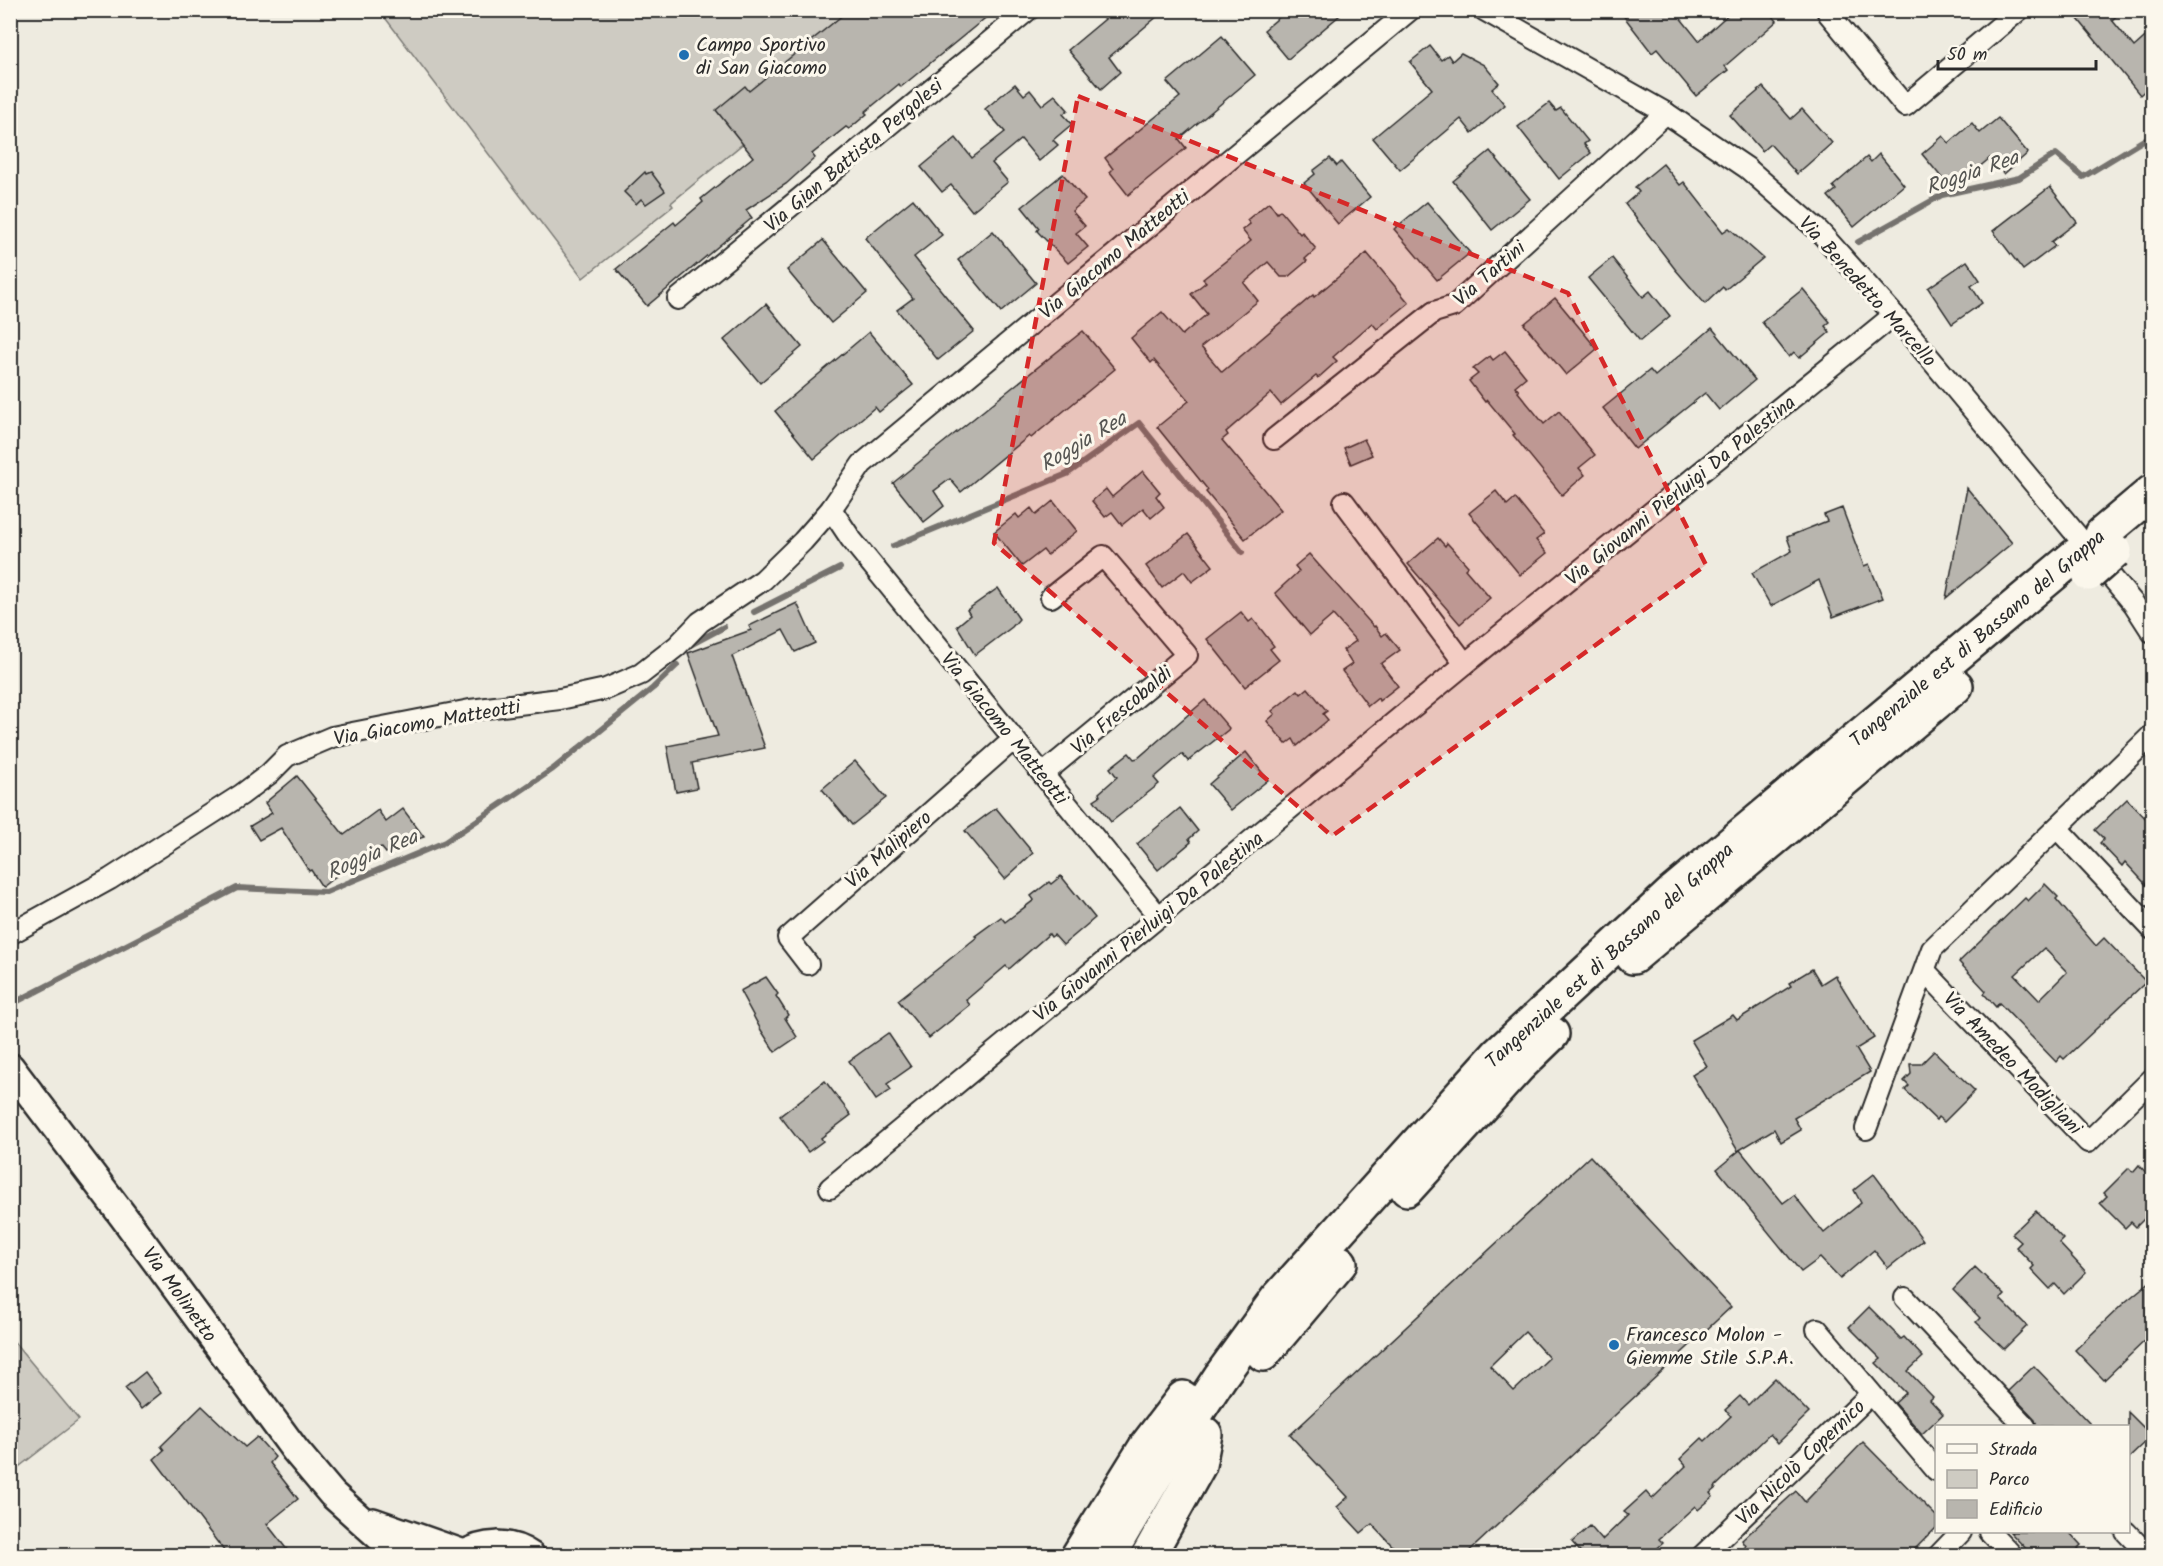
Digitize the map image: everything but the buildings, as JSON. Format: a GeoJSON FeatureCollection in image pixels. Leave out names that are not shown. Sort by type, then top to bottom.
{"type":"FeatureCollection","features":[{"type":"Feature","properties":{"kind":"highway","name":"Tangenziale est di Bassano del Grappa"},"geometry":{"type":"LineString","coordinates":[[1108,1556],[1154,1478],[1220,1377],[1277,1299],[1498,1054],[1673,892],[2109,543],[2152,492]]}},
{"type":"Feature","properties":{"kind":"highway","name":"Tangenziale est di Bassano del Grappa"},"geometry":{"type":"LineString","coordinates":[[2109,543],[2152,520]]}},
{"type":"Feature","properties":{"kind":"highway","name":"Tangenziale est di Bassano del Grappa"},"geometry":{"type":"LineString","coordinates":[[1135,1556],[1205,1434],[1236,1388],[1330,1274],[1519,1066],[1623,966],[2082,565]]}},
{"type":"Feature","properties":{"kind":"highway"},"geometry":{"type":"LineString","coordinates":[[1078,1556],[1147,1445],[1220,1350],[1277,1299]]}},
{"type":"Feature","properties":{"kind":"highway"},"geometry":{"type":"LineString","coordinates":[[1148,1556],[1199,1466],[1205,1434]]}},
{"type":"Feature","properties":{"kind":"main road","name":"Via Molinetto"},"geometry":{"type":"LineString","coordinates":[[10,1067],[295,1450],[332,1494],[401,1556]]}},
{"type":"Feature","properties":{"kind":"main road","name":"Via Molinetto"},"geometry":{"type":"LineString","coordinates":[[355,1515],[463,1555],[483,1546],[503,1545],[523,1550],[531,1556]]}},
{"type":"Feature","properties":{"kind":"street","name":"Via Gian Battista Pergolesi"},"geometry":{"type":"LineString","coordinates":[[678,299],[1028,10]]}},
{"type":"Feature","properties":{"kind":"street","name":"Via Giacomo Matteotti"},"geometry":{"type":"LineString","coordinates":[[10,934],[110,879],[241,795],[269,774],[287,756],[332,737],[470,710],[560,699],[606,689],[641,674],[677,645],[700,622],[763,580],[831,508],[862,464],[1410,10]]}},
{"type":"Feature","properties":{"kind":"street","name":"Via Benedetto Marcello"},"geometry":{"type":"LineString","coordinates":[[1484,10],[1666,113],[1747,168],[1819,231],[1894,315],[2134,604],[2152,632]]}},
{"type":"Feature","properties":{"kind":"street"},"geometry":{"type":"LineString","coordinates":[[1831,10],[1828,13],[1905,106],[2019,10]]}},
{"type":"Feature","properties":{"kind":"street","name":"Via Tartini"},"geometry":{"type":"LineString","coordinates":[[1274,440],[1434,312],[1454,306],[1666,113]]}},
{"type":"Feature","properties":{"kind":"street","name":"Via Giovanni Pierluigi Da Palestina"},"geometry":{"type":"LineString","coordinates":[[830,1188],[1465,664],[1894,315]]}},
{"type":"Feature","properties":{"kind":"street"},"geometry":{"type":"LineString","coordinates":[[1344,502],[1465,664]]}},
{"type":"Feature","properties":{"kind":"street","name":"Via Giacomo Matteotti"},"geometry":{"type":"LineString","coordinates":[[831,508],[851,539],[1159,917]]}},
{"type":"Feature","properties":{"kind":"street","name":"Via Frescobaldi"},"geometry":{"type":"LineString","coordinates":[[1043,774],[1187,656],[1103,555],[1051,597]]}},
{"type":"Feature","properties":{"kind":"street","name":"Via Malipiero"},"geometry":{"type":"LineString","coordinates":[[808,964],[788,938],[1014,739]]}},
{"type":"Feature","properties":{"kind":"street","name":"Via Amedeo Modigliani"},"geometry":{"type":"LineString","coordinates":[[1866,1129],[1932,949],[2056,828],[2150,743]]}},
{"type":"Feature","properties":{"kind":"street"},"geometry":{"type":"LineString","coordinates":[[2056,828],[2152,929]]}},
{"type":"Feature","properties":{"kind":"street","name":"Via Amedeo Modigliani"},"geometry":{"type":"LineString","coordinates":[[1925,971],[2088,1142],[2152,1079]]}},
{"type":"Feature","properties":{"kind":"street"},"geometry":{"type":"LineString","coordinates":[[1905,1298],[2024,1425]]}},
{"type":"Feature","properties":{"kind":"street","name":"Via Nicolò Copernico"},"geometry":{"type":"LineString","coordinates":[[1817,1329],[1935,1469]]}},
{"type":"Feature","properties":{"kind":"street","name":"Via Nicolò Copernico"},"geometry":{"type":"LineString","coordinates":[[1702,1556],[1871,1394]]}},
{"type":"Feature","properties":{"kind":"street"},"geometry":{"type":"LineString","coordinates":[[1938,1556],[1960,1533]]}},
{"type":"Feature","properties":{"kind":"street"},"geometry":{"type":"LineString","coordinates":[[1991,1533],[2013,1556]]}},
{"type":"Feature","properties":{"kind":"street"},"geometry":{"type":"LineString","coordinates":[[2127,1533],[2150,1556]]}},
{"type":"Feature","properties":{"kind":"highlighted area"},"geometry":{"type":"Polygon","coordinates":[[[1078,96],[1568,293],[1706,565],[1332,836],[994,543],[1078,96]]]}},
{"type":"Feature","properties":{"kind":"green space"},"geometry":{"type":"Polygon","coordinates":[[[380,11],[904,11],[671,203],[673,206],[583,278],[380,11]]]}},
{"type":"Feature","properties":{"kind":"green space"},"geometry":{"type":"Polygon","coordinates":[[[10,1337],[79,1420],[11,1473],[10,1473],[10,1337]]]}},
{"type":"Feature","properties":{"kind":"waterway","name":"Roggia Rea"},"geometry":{"type":"LineString","coordinates":[[1858,242],[1942,195],[2019,178],[2056,154],[2083,177],[2152,135]]}},
{"type":"Feature","properties":{"kind":"waterway","name":"Roggia Rea"},"geometry":{"type":"LineString","coordinates":[[893,546],[1067,474],[1139,423],[1242,552]]}},
{"type":"Feature","properties":{"kind":"waterway","name":"Roggia Rea"},"geometry":{"type":"LineString","coordinates":[[754,612],[840,568]]}},
{"type":"Feature","properties":{"kind":"waterway","name":"Roggia Rea"},"geometry":{"type":"LineString","coordinates":[[692,644],[724,627]]}},
{"type":"Feature","properties":{"kind":"waterway","name":"Roggia Rea"},"geometry":{"type":"LineString","coordinates":[[10,1005],[237,888],[326,892],[445,842],[553,769],[653,688],[677,665]]}},
{"type":"Feature","properties":{"kind":"place","name":"Campo Sportivo di San Giacomo"},"geometry":{"type":"Point","coordinates":[684,55]}},
{"type":"Feature","properties":{"kind":"place","name":"Francesco Molon - Giemme Stile S.P.A."},"geometry":{"type":"Point","coordinates":[1614,1345]}}]}
